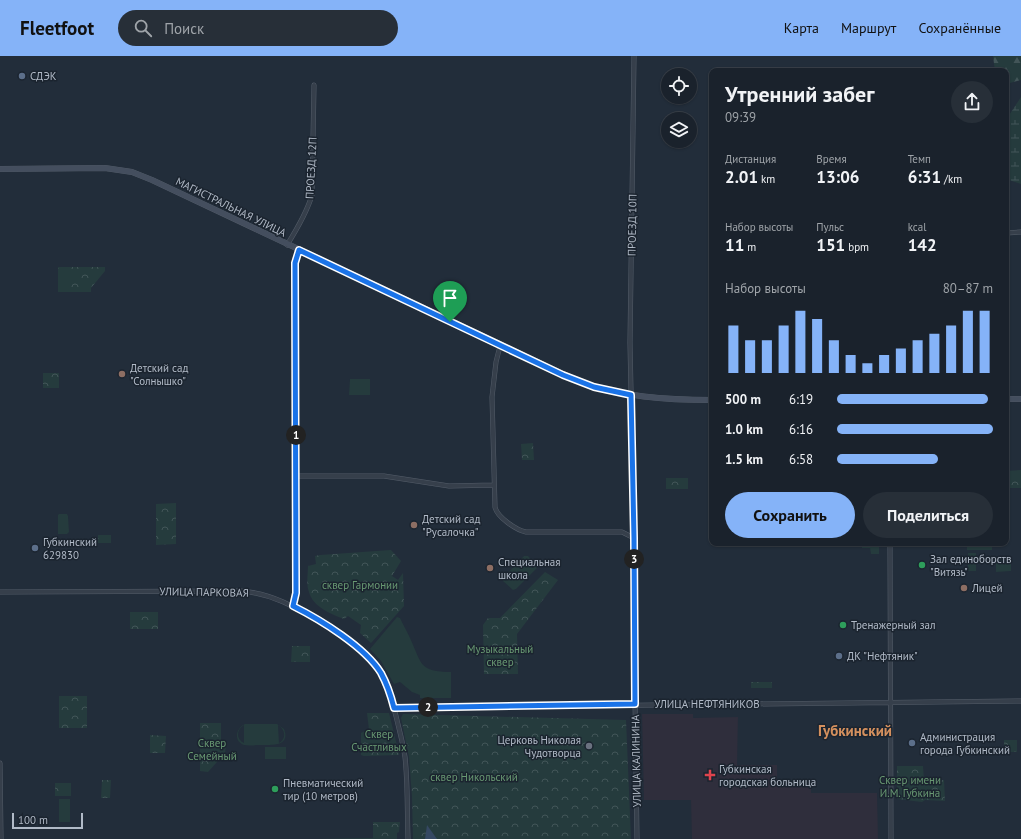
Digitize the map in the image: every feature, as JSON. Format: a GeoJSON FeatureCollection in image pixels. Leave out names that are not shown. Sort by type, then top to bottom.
{"type":"FeatureCollection","features":[{"type":"Feature","properties":{"kind":"main road","name":"МАГИСТРАЛЬНАЯ УЛИЦА"},"geometry":{"type":"LineString","coordinates":[[0,169],[105,168],[132,172],[152,180],[500,346],[578,381],[594,387],[631,395],[676,400],[709,400]]}},
{"type":"Feature","properties":{"kind":"main road"},"geometry":{"type":"LineString","coordinates":[[1009,399],[1021,399]]}},
{"type":"Feature","properties":{"kind":"street","name":"ПРОЕЗД 10П"},"geometry":{"type":"LineString","coordinates":[[631,395],[630,343],[634,56]]}},
{"type":"Feature","properties":{"kind":"street","name":"ПРОЕЗД 12П"},"geometry":{"type":"LineString","coordinates":[[287,245],[308,206],[312,195],[314,85]]}},
{"type":"Feature","properties":{"kind":"street"},"geometry":{"type":"LineString","coordinates":[[1009,232],[1021,232]]}},
{"type":"Feature","properties":{"kind":"street"},"geometry":{"type":"LineString","coordinates":[[293,606],[296,593],[295,263],[299,250]]}},
{"type":"Feature","properties":{"kind":"street"},"geometry":{"type":"LineString","coordinates":[[500,346],[492,391],[494,507],[497,514],[522,531],[622,532],[634,538]]}},
{"type":"Feature","properties":{"kind":"street","name":"УЛИЦА КАЛИНИНА"},"geometry":{"type":"LineString","coordinates":[[631,395],[637,839]]}},
{"type":"Feature","properties":{"kind":"street"},"geometry":{"type":"LineString","coordinates":[[296,476],[384,476],[443,486],[494,485]]}},
{"type":"Feature","properties":{"kind":"street"},"geometry":{"type":"LineString","coordinates":[[890,546],[891,839]]}},
{"type":"Feature","properties":{"kind":"street","name":"УЛИЦА ПАРКОВАЯ"},"geometry":{"type":"LineString","coordinates":[[0,592],[240,591],[262,594],[293,606],[343,637],[368,657],[378,668],[384,680],[394,708],[405,758],[408,839]]}},
{"type":"Feature","properties":{"kind":"street","name":"УЛИЦА НЕФТЯНИКОВ"},"geometry":{"type":"LineString","coordinates":[[394,708],[635,704],[1021,701]]}},
{"type":"Feature","properties":{"kind":"street"},"geometry":{"type":"LineString","coordinates":[[0,763],[1,839]]}},
{"type":"Feature","properties":{"kind":"shaded area","name":"Губкинская городская больница"},"geometry":{"type":"Polygon","coordinates":[[[642,714],[693,714],[693,718],[738,717],[737,765],[777,765],[777,785],[811,785],[811,793],[877,793],[878,839],[692,839],[691,800],[644,800],[642,714]]]}},
{"type":"Feature","properties":{"kind":"green space"},"geometry":{"type":"Polygon","coordinates":[[[993,56],[1021,56],[1021,80],[1009,83],[1009,68],[995,68],[993,56]]]}},
{"type":"Feature","properties":{"kind":"green space"},"geometry":{"type":"Polygon","coordinates":[[[1021,97],[1021,184],[1009,180],[1009,115],[1021,97]]]}},
{"type":"Feature","properties":{"kind":"green space"},"geometry":{"type":"Polygon","coordinates":[[[58,267],[105,267],[105,271],[91,288],[91,292],[71,292],[71,272],[58,271],[58,267]]]}},
{"type":"Feature","properties":{"kind":"green space"},"geometry":{"type":"Polygon","coordinates":[[[58,271],[71,271],[71,292],[58,292],[58,271]]]}},
{"type":"Feature","properties":{"kind":"green space"},"geometry":{"type":"Polygon","coordinates":[[[43,373],[59,373],[59,388],[43,388],[43,373]]]}},
{"type":"Feature","properties":{"kind":"green space"},"geometry":{"type":"Polygon","coordinates":[[[350,379],[370,379],[370,395],[349,395],[350,379]]]}},
{"type":"Feature","properties":{"kind":"green space"},"geometry":{"type":"Polygon","coordinates":[[[533,443],[534,460],[522,460],[521,444],[533,443]]]}},
{"type":"Feature","properties":{"kind":"green space"},"geometry":{"type":"Polygon","coordinates":[[[1021,470],[1021,488],[1009,488],[1009,471],[1021,470]]]}},
{"type":"Feature","properties":{"kind":"green space"},"geometry":{"type":"Polygon","coordinates":[[[666,478],[688,478],[688,489],[666,489],[666,478]]]}},
{"type":"Feature","properties":{"kind":"green space"},"geometry":{"type":"Polygon","coordinates":[[[176,503],[176,544],[156,545],[156,504],[176,503]]]}},
{"type":"Feature","properties":{"kind":"green space"},"geometry":{"type":"Polygon","coordinates":[[[59,514],[67,514],[68,516],[69,532],[67,534],[58,534],[59,514]]]}},
{"type":"Feature","properties":{"kind":"green space"},"geometry":{"type":"Polygon","coordinates":[[[98,535],[111,535],[111,543],[98,543],[98,535]]]}},
{"type":"Feature","properties":{"kind":"green space"},"geometry":{"type":"Polygon","coordinates":[[[862,546],[879,546],[879,554],[871,554],[870,548],[862,548],[862,546]]]}},
{"type":"Feature","properties":{"kind":"green space"},"geometry":{"type":"Polygon","coordinates":[[[967,546],[992,546],[992,550],[967,550],[967,546]]]}},
{"type":"Feature","properties":{"kind":"green space","name":"сквер Гармонии"},"geometry":{"type":"Polygon","coordinates":[[[391,550],[401,561],[392,576],[398,580],[403,573],[404,606],[371,643],[360,633],[361,625],[348,616],[344,619],[328,612],[314,602],[308,589],[308,566],[316,564],[315,556],[320,555],[391,550]]]}},
{"type":"Feature","properties":{"kind":"green space"},"geometry":{"type":"Polygon","coordinates":[[[968,553],[976,553],[976,571],[968,571],[968,553]]]}},
{"type":"Feature","properties":{"kind":"green space"},"geometry":{"type":"Polygon","coordinates":[[[524,556],[528,556],[537,568],[516,589],[513,590],[503,581],[503,578],[524,556]]]}},
{"type":"Feature","properties":{"kind":"green space"},"geometry":{"type":"Polygon","coordinates":[[[996,559],[1011,559],[1011,571],[996,572],[996,559]]]}},
{"type":"Feature","properties":{"kind":"green space","name":"Музыкальный сквер"},"geometry":{"type":"Polygon","coordinates":[[[545,572],[558,580],[517,634],[518,674],[484,674],[483,625],[488,618],[500,618],[545,572]]]}},
{"type":"Feature","properties":{"kind":"green space"},"geometry":{"type":"Polygon","coordinates":[[[130,612],[158,612],[158,629],[130,629],[130,612]]]}},
{"type":"Feature","properties":{"kind":"green space"},"geometry":{"type":"Polygon","coordinates":[[[397,617],[400,618],[423,665],[427,668],[441,672],[451,672],[451,698],[420,698],[420,695],[412,692],[400,682],[394,684],[381,661],[370,649],[397,617]]]}},
{"type":"Feature","properties":{"kind":"green space"},"geometry":{"type":"Polygon","coordinates":[[[292,646],[310,646],[310,662],[291,662],[292,646]]]}},
{"type":"Feature","properties":{"kind":"green space"},"geometry":{"type":"Polygon","coordinates":[[[751,682],[772,682],[772,688],[751,688],[751,682]]]}},
{"type":"Feature","properties":{"kind":"green space"},"geometry":{"type":"Polygon","coordinates":[[[59,696],[87,696],[87,728],[59,728],[59,696]]]}},
{"type":"Feature","properties":{"kind":"green space","name":"Сквер Счастливых"},"geometry":{"type":"Polygon","coordinates":[[[367,713],[389,713],[398,755],[361,755],[361,733],[369,729],[367,713]]]}},
{"type":"Feature","properties":{"kind":"green space","name":"сквер Никольский"},"geometry":{"type":"Polygon","coordinates":[[[403,714],[626,720],[631,839],[413,839],[409,757],[401,718],[403,714]]]}},
{"type":"Feature","properties":{"kind":"green space","name":"Сквер Семейный"},"geometry":{"type":"Polygon","coordinates":[[[200,723],[221,723],[221,743],[226,745],[225,753],[208,772],[200,771],[200,723]]]}},
{"type":"Feature","properties":{"kind":"green space"},"geometry":{"type":"Polygon","coordinates":[[[245,724],[277,724],[284,729],[285,739],[279,744],[274,745],[244,745],[238,741],[237,738],[238,731],[240,728],[242,726],[245,724]],[[244,725],[238,732],[238,737],[244,743],[244,725]],[[278,725],[279,743],[284,737],[284,732],[278,725]]]}},
{"type":"Feature","properties":{"kind":"green space"},"geometry":{"type":"Polygon","coordinates":[[[150,735],[166,736],[165,753],[150,753],[150,735]]]}},
{"type":"Feature","properties":{"kind":"green space"},"geometry":{"type":"Polygon","coordinates":[[[1004,740],[1017,740],[1017,752],[1004,752],[1004,740]]]}},
{"type":"Feature","properties":{"kind":"green space"},"geometry":{"type":"Polygon","coordinates":[[[265,747],[286,747],[286,759],[265,759],[265,747]]]}},
{"type":"Feature","properties":{"kind":"green space","name":"Сквер имени И.М. Губкина"},"geometry":{"type":"Polygon","coordinates":[[[897,766],[923,766],[924,781],[944,780],[945,801],[925,800],[922,802],[897,799],[897,766]]]}},
{"type":"Feature","properties":{"kind":"green space"},"geometry":{"type":"Polygon","coordinates":[[[102,780],[111,780],[110,798],[101,798],[102,780]]]}},
{"type":"Feature","properties":{"kind":"green space"},"geometry":{"type":"Polygon","coordinates":[[[55,783],[71,783],[71,796],[55,796],[55,783]]]}},
{"type":"Feature","properties":{"kind":"green space"},"geometry":{"type":"Polygon","coordinates":[[[59,799],[70,799],[70,822],[59,822],[59,799]]]}},
{"type":"Feature","properties":{"kind":"green space"},"geometry":{"type":"Polygon","coordinates":[[[373,822],[400,822],[397,839],[317,839],[373,838],[373,822]]]}},
{"type":"Feature","properties":{"kind":"water"},"geometry":{"type":"Polygon","coordinates":[[[427,825],[437,839],[425,839],[427,825]]]}},
{"type":"Feature","properties":{"kind":"place","name":"СДЭК"},"geometry":{"type":"Point","coordinates":[22,76]}},
{"type":"Feature","properties":{"kind":"place","name":"Детский сад \"Солнышко\""},"geometry":{"type":"Point","coordinates":[122,374]}},
{"type":"Feature","properties":{"kind":"place","name":"Детский сад \"Русалочка\""},"geometry":{"type":"Point","coordinates":[414,525]}},
{"type":"Feature","properties":{"kind":"place","name":"Губкинский 629830"},"geometry":{"type":"Point","coordinates":[35,548]}},
{"type":"Feature","properties":{"kind":"place","name":"Зал единоборств \"Витязь\""},"geometry":{"type":"Point","coordinates":[922,565]}},
{"type":"Feature","properties":{"kind":"place","name":"Специальная школа"},"geometry":{"type":"Point","coordinates":[490,568]}},
{"type":"Feature","properties":{"kind":"place","name":"Лицей"},"geometry":{"type":"Point","coordinates":[964,588]}},
{"type":"Feature","properties":{"kind":"place","name":"Тренажерный зал"},"geometry":{"type":"Point","coordinates":[843,625]}},
{"type":"Feature","properties":{"kind":"place","name":"ДК \"Нефтяник\""},"geometry":{"type":"Point","coordinates":[839,656]}},
{"type":"Feature","properties":{"kind":"place","name":"Администрация города Губкинский"},"geometry":{"type":"Point","coordinates":[912,743]}},
{"type":"Feature","properties":{"kind":"place","name":"Церковь Николая Чудотворца"},"geometry":{"type":"Point","coordinates":[589,746]}},
{"type":"Feature","properties":{"kind":"place","name":"Губкинская городская больница"},"geometry":{"type":"Point","coordinates":[710,775]}},
{"type":"Feature","properties":{"kind":"place","name":"Пневматический тир (10 метров)"},"geometry":{"type":"Point","coordinates":[275,789]}},
{"type":"Feature","properties":{"kind":"district","name":"Губкинский"},"geometry":{"type":"Point","coordinates":[855,731]}},
{"type":"Feature","properties":{"kind":"route"},"geometry":{"type":"LineString","coordinates":[[299,250],[450,322],[563,375],[594,387],[631,395],[635,704],[394,708],[389,692],[378,668],[368,657],[353,643],[293,606],[296,593],[295,263],[299,250]]}}]}
